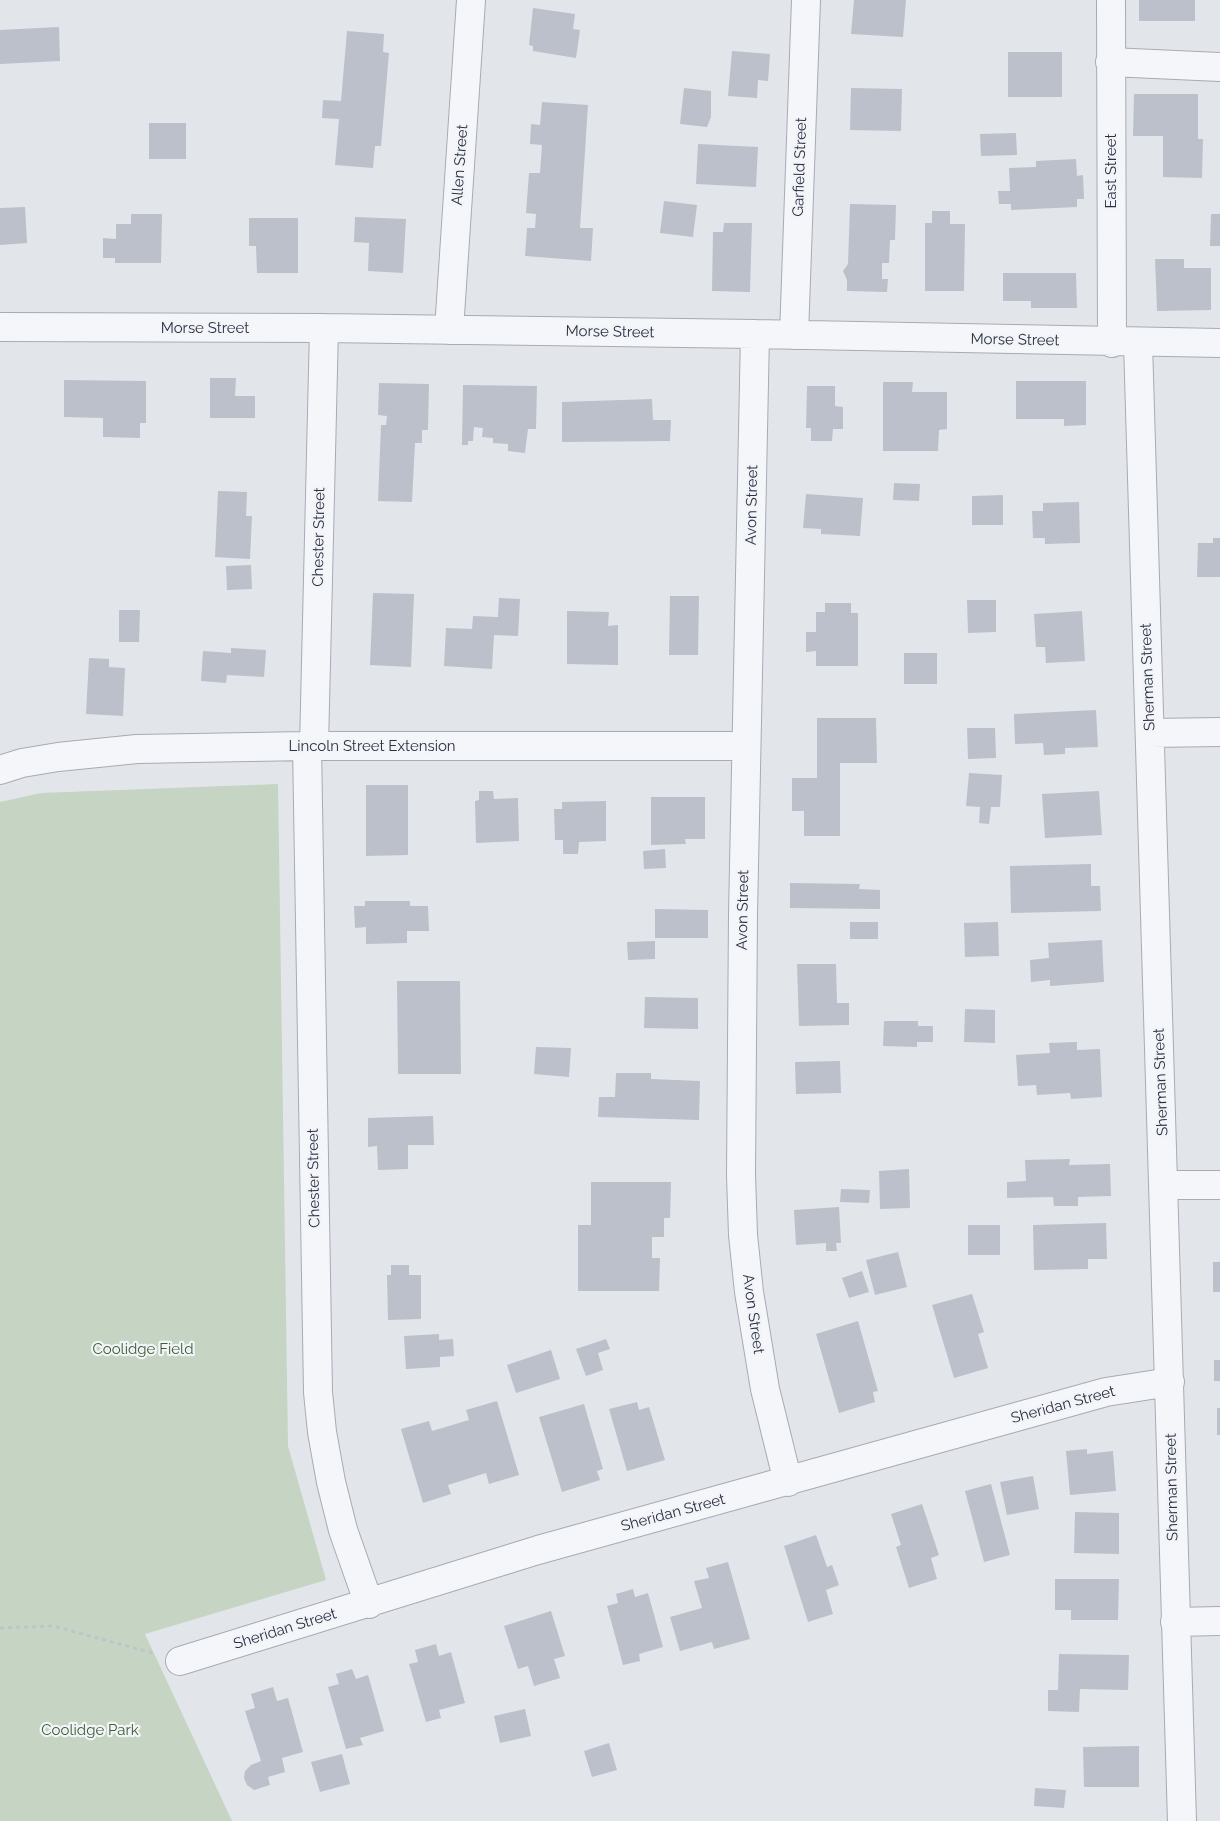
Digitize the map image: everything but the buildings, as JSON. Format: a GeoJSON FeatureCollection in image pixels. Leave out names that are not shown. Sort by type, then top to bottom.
{"type":"FeatureCollection","features":[{"type":"Feature","properties":{"kind":"street","name":"Allen Street"},"geometry":{"type":"LineString","coordinates":[[449,330],[471,0]]}},
{"type":"Feature","properties":{"kind":"street","name":"Garfield Street"},"geometry":{"type":"LineString","coordinates":[[794,335],[806,0]]}},
{"type":"Feature","properties":{"kind":"street","name":"East Street"},"geometry":{"type":"LineString","coordinates":[[1110,0],[1110,62],[1125,343]]}},
{"type":"Feature","properties":{"kind":"street"},"geometry":{"type":"LineString","coordinates":[[1110,62],[1220,67]]}},
{"type":"Feature","properties":{"kind":"street","name":"Morse Street"},"geometry":{"type":"LineString","coordinates":[[0,327],[324,328],[755,334],[1220,344]]}},
{"type":"Feature","properties":{"kind":"street","name":"Chester Street"},"geometry":{"type":"LineString","coordinates":[[324,328],[311,746],[318,1392],[322,1432],[331,1482],[343,1530],[369,1604]]}},
{"type":"Feature","properties":{"kind":"street","name":"Avon Street"},"geometry":{"type":"LineString","coordinates":[[755,334],[740,1117],[743,1235],[756,1341],[788,1482]]}},
{"type":"Feature","properties":{"kind":"street","name":"Sherman Street"},"geometry":{"type":"LineString","coordinates":[[1125,343],[1150,732],[1182,1821]]}},
{"type":"Feature","properties":{"kind":"street"},"geometry":{"type":"LineString","coordinates":[[1150,732],[1220,732]]}},
{"type":"Feature","properties":{"kind":"street","name":"Lincoln Street Extension"},"geometry":{"type":"LineString","coordinates":[[0,770],[22,763],[96,752],[311,746],[746,746]]}},
{"type":"Feature","properties":{"kind":"street"},"geometry":{"type":"LineString","coordinates":[[1164,1185],[1220,1184]]}},
{"type":"Feature","properties":{"kind":"street","name":"Sheridan Street"},"geometry":{"type":"LineString","coordinates":[[180,1660],[369,1604],[538,1550],[1106,1392],[1170,1382]]}},
{"type":"Feature","properties":{"kind":"street"},"geometry":{"type":"LineString","coordinates":[[1175,1622],[1220,1621]]}},
{"type":"Feature","properties":{"kind":"path"},"geometry":{"type":"LineString","coordinates":[[0,1628],[53,1626],[180,1660]]}},
{"type":"Feature","properties":{"kind":"green space","name":"Coolidge Field"},"geometry":{"type":"Polygon","coordinates":[[[278,784],[288,1446],[326,1580],[145,1634],[232,1821],[0,1821],[0,802],[41,793],[278,784]]]}},
{"type":"Feature","properties":{"kind":"park label","name":"Coolidge Park"},"geometry":{"type":"Point","coordinates":[90,1730]}}]}
